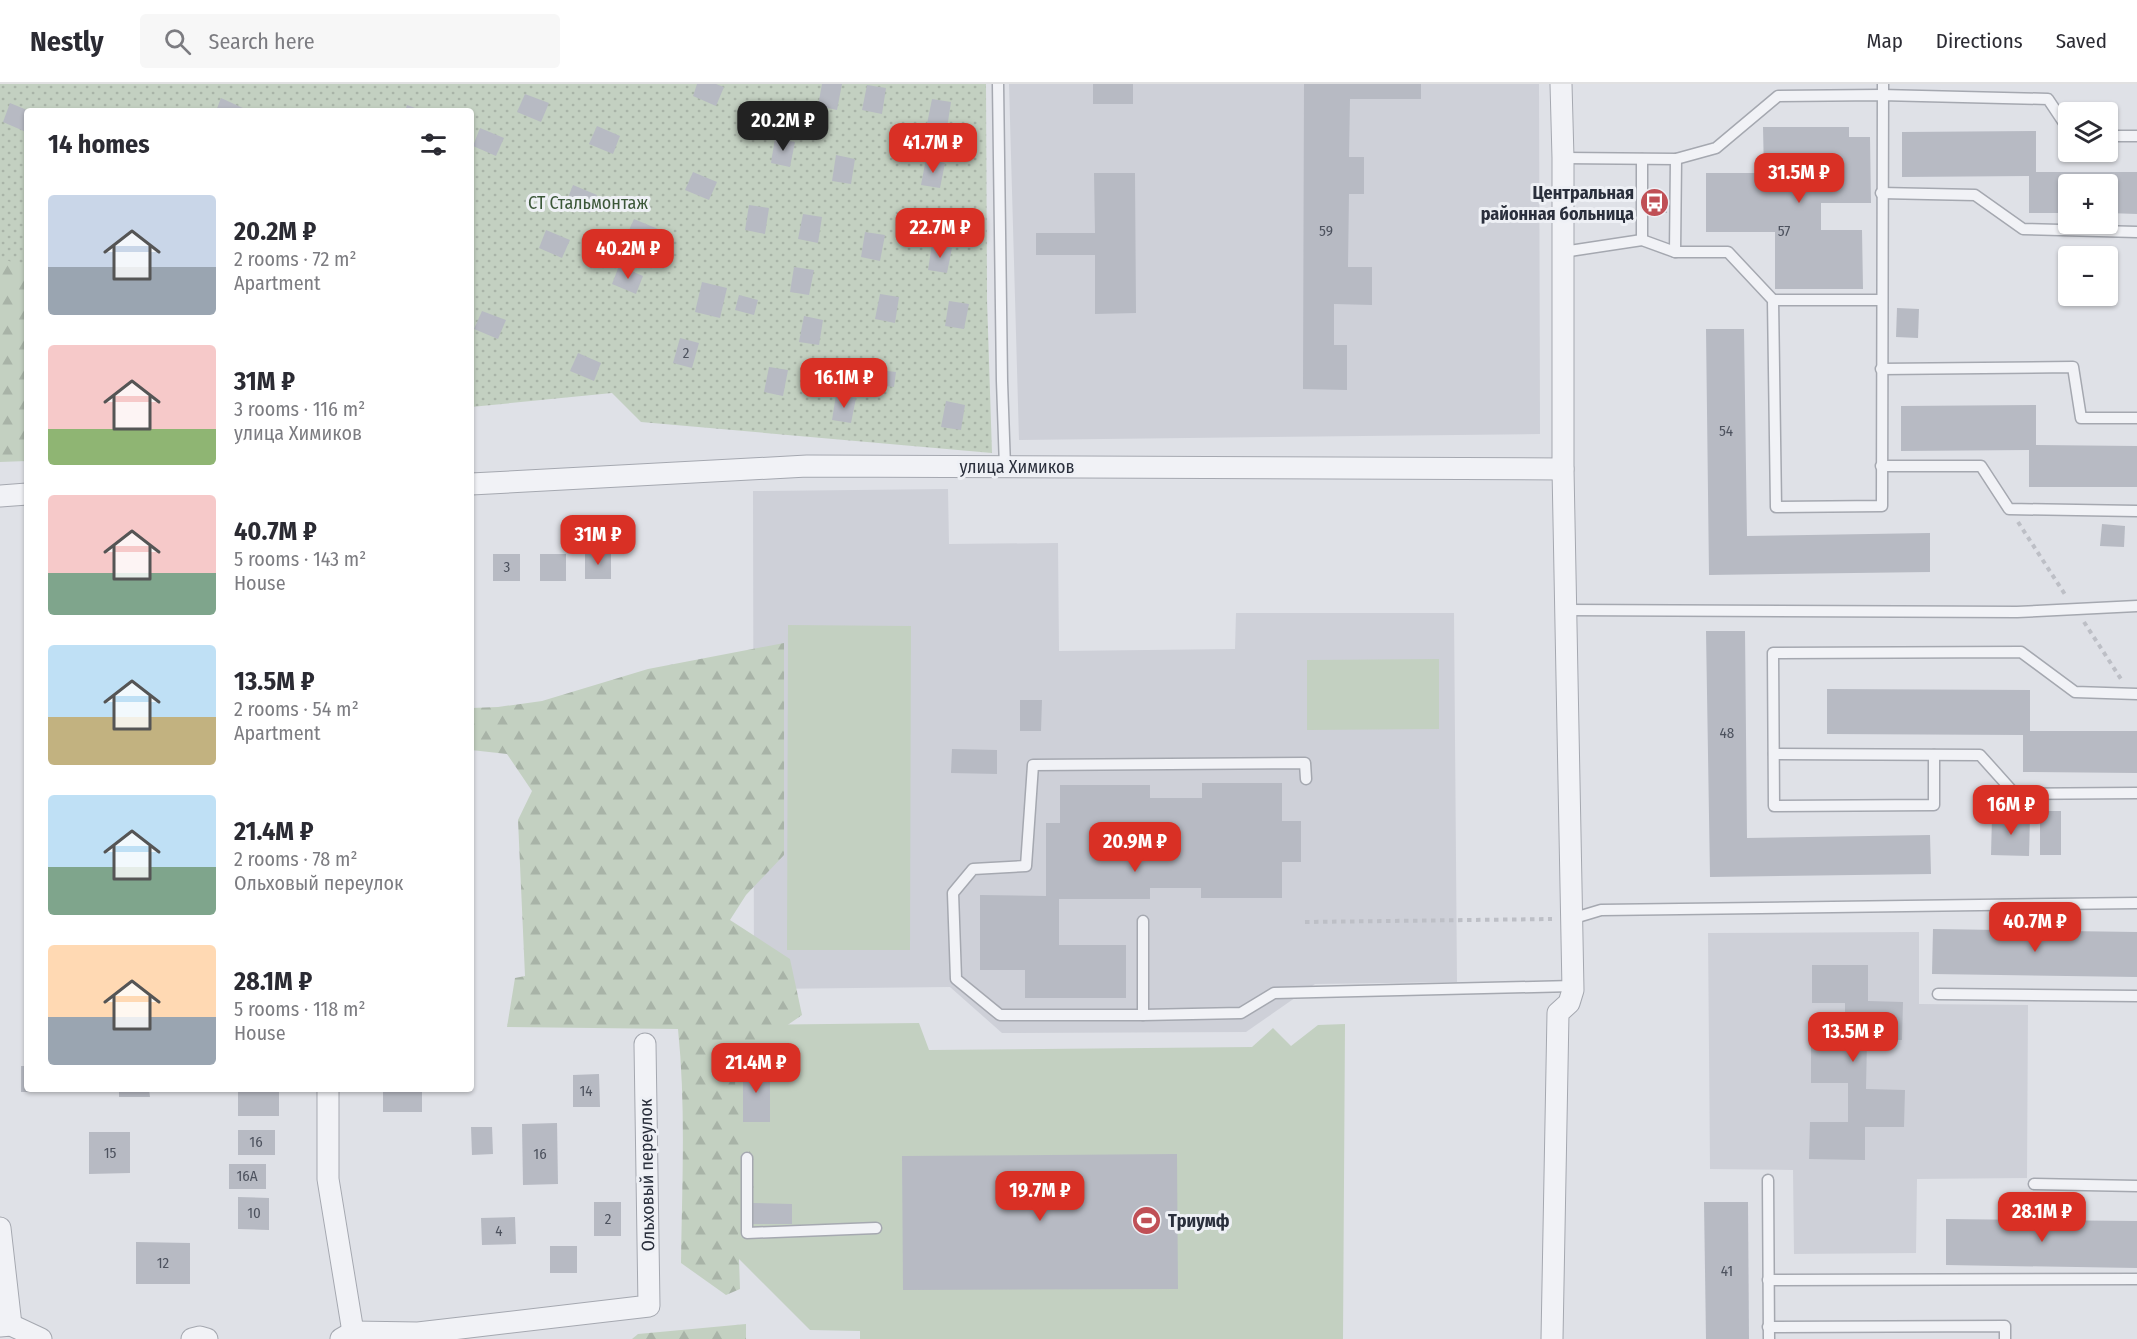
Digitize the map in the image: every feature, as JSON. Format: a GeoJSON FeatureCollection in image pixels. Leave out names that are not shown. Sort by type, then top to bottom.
{"type":"FeatureCollection","features":[{"type":"Feature","properties":{"kind":"street"},"geometry":{"type":"LineString","coordinates":[[1552,1339],[1558,1013],[1569,1003],[1573,986],[1563,468],[1561,84]]}},
{"type":"Feature","properties":{"kind":"street","name":"улица Химиков"},"geometry":{"type":"LineString","coordinates":[[474,484],[807,466],[1563,468]]}},
{"type":"Feature","properties":{"kind":"street"},"geometry":{"type":"LineString","coordinates":[[0,496],[24,494]]}},
{"type":"Feature","properties":{"kind":"street","name":"Ольховый переулок"},"geometry":{"type":"LineString","coordinates":[[347,1336],[418,1333],[649,1306],[645,1044]]}},
{"type":"Feature","properties":{"kind":"street"},"geometry":{"type":"LineString","coordinates":[[328,1092],[328,1179],[347,1336]]}},
{"type":"Feature","properties":{"kind":"street"},"geometry":{"type":"LineString","coordinates":[[0,1228],[5,1326],[41,1339]]}},
{"type":"Feature","properties":{"kind":"street"},"geometry":{"type":"LineString","coordinates":[[192,1339],[200,1337],[207,1339]]}},
{"type":"Feature","properties":{"kind":"lane"},"geometry":{"type":"LineString","coordinates":[[998,84],[1005,467]]}},
{"type":"Feature","properties":{"kind":"lane"},"geometry":{"type":"LineString","coordinates":[[1563,158],[1676,159],[1716,148],[1778,96],[1882,89],[2048,99],[2058,114]]}},
{"type":"Feature","properties":{"kind":"lane"},"geometry":{"type":"LineString","coordinates":[[1563,252],[1642,240],[1675,252],[1728,252],[1773,300],[1776,507],[1882,506],[1882,89]]}},
{"type":"Feature","properties":{"kind":"lane"},"geometry":{"type":"LineString","coordinates":[[2118,136],[2137,136]]}},
{"type":"Feature","properties":{"kind":"lane"},"geometry":{"type":"LineString","coordinates":[[1642,159],[1642,240]]}},
{"type":"Feature","properties":{"kind":"lane"},"geometry":{"type":"LineString","coordinates":[[1675,252],[1676,159]]}},
{"type":"Feature","properties":{"kind":"lane"},"geometry":{"type":"LineString","coordinates":[[1881,193],[1975,195],[2023,229],[2137,232]]}},
{"type":"Feature","properties":{"kind":"lane"},"geometry":{"type":"LineString","coordinates":[[1773,300],[1881,300]]}},
{"type":"Feature","properties":{"kind":"lane"},"geometry":{"type":"LineString","coordinates":[[1881,369],[2073,367],[2081,418],[2137,418]]}},
{"type":"Feature","properties":{"kind":"lane"},"geometry":{"type":"LineString","coordinates":[[1881,466],[1982,466],[2009,509],[2137,511]]}},
{"type":"Feature","properties":{"kind":"lane"},"geometry":{"type":"LineString","coordinates":[[1567,609],[2017,612],[2137,606]]}},
{"type":"Feature","properties":{"kind":"lane"},"geometry":{"type":"LineString","coordinates":[[1934,755],[1934,805],[1774,806],[1773,653],[2022,652],[2075,692],[2137,694]]}},
{"type":"Feature","properties":{"kind":"lane"},"geometry":{"type":"LineString","coordinates":[[1774,754],[1980,755],[2015,794],[2137,793]]}},
{"type":"Feature","properties":{"kind":"lane"},"geometry":{"type":"LineString","coordinates":[[1306,779],[1305,763],[1033,765],[1026,866],[973,869],[953,893],[956,978],[1000,1015],[1241,1012],[1274,993],[1573,986]]}},
{"type":"Feature","properties":{"kind":"lane"},"geometry":{"type":"LineString","coordinates":[[1571,919],[1601,910],[2137,903]]}},
{"type":"Feature","properties":{"kind":"lane"},"geometry":{"type":"LineString","coordinates":[[1143,921],[1143,1015]]}},
{"type":"Feature","properties":{"kind":"lane"},"geometry":{"type":"LineString","coordinates":[[1938,994],[2137,996]]}},
{"type":"Feature","properties":{"kind":"lane"},"geometry":{"type":"LineString","coordinates":[[747,1158],[747,1233],[876,1228]]}},
{"type":"Feature","properties":{"kind":"lane"},"geometry":{"type":"LineString","coordinates":[[1768,1180],[1768,1339]]}},
{"type":"Feature","properties":{"kind":"lane"},"geometry":{"type":"LineString","coordinates":[[2034,1184],[2137,1186]]}},
{"type":"Feature","properties":{"kind":"lane"},"geometry":{"type":"LineString","coordinates":[[1768,1280],[2137,1279]]}},
{"type":"Feature","properties":{"kind":"lane"},"geometry":{"type":"LineString","coordinates":[[1768,1327],[2005,1326],[2005,1339]]}},
{"type":"Feature","properties":{"kind":"path"},"geometry":{"type":"LineString","coordinates":[[1305,922],[1571,919]]}},
{"type":"Feature","properties":{"kind":"shaded area"},"geometry":{"type":"Polygon","coordinates":[[[1009,84],[1539,84],[1540,434],[1019,440],[1009,84]]]}},
{"type":"Feature","properties":{"kind":"shaded area"},"geometry":{"type":"Polygon","coordinates":[[[948,489],[949,544],[1058,543],[1059,651],[1235,649],[1236,613],[1454,613],[1457,982],[1315,984],[1246,1032],[1002,1033],[950,987],[754,989],[753,491],[948,489]]]}},
{"type":"Feature","properties":{"kind":"shaded area"},"geometry":{"type":"Polygon","coordinates":[[[1919,932],[1919,1004],[2028,1005],[2027,1178],[1917,1179],[1916,1253],[1794,1254],[1793,1170],[1710,1169],[1708,933],[1919,932]]]}},
{"type":"Feature","properties":{"kind":"green space","name":"СТ Стальмонтаж"},"geometry":{"type":"Polygon","coordinates":[[[0,84],[986,84],[987,300],[992,453],[641,422],[612,393],[474,407],[474,108],[24,108],[24,268],[0,257],[0,84]]]}},
{"type":"Feature","properties":{"kind":"green space"},"geometry":{"type":"Polygon","coordinates":[[[0,221],[24,230],[24,461],[0,462],[0,221]]]}},
{"type":"Feature","properties":{"kind":"green space"},"geometry":{"type":"Polygon","coordinates":[[[788,625],[911,626],[910,950],[787,950],[788,625]]]}},
{"type":"Feature","properties":{"kind":"green space"},"geometry":{"type":"Polygon","coordinates":[[[784,643],[784,855],[746,895],[730,920],[790,959],[802,1015],[743,1056],[735,1083],[742,1133],[759,1172],[738,1230],[740,1289],[726,1295],[681,1263],[683,1117],[678,1029],[507,1027],[515,978],[525,976],[518,820],[532,791],[507,754],[474,750],[474,708],[542,701],[648,669],[784,643]]]}},
{"type":"Feature","properties":{"kind":"green space"},"geometry":{"type":"Polygon","coordinates":[[[1439,659],[1439,729],[1307,730],[1307,660],[1439,659]]]}},
{"type":"Feature","properties":{"kind":"green space"},"geometry":{"type":"Polygon","coordinates":[[[919,1023],[929,1050],[1252,1047],[1273,1028],[1291,1046],[1318,1025],[1345,1024],[1343,1339],[860,1339],[860,1331],[810,1330],[727,1247],[728,1025],[919,1023]]]}},
{"type":"Feature","properties":{"kind":"green space"},"geometry":{"type":"Polygon","coordinates":[[[746,1324],[746,1339],[632,1339],[638,1334],[746,1324]]]}},
{"type":"Feature","properties":{"kind":"building"},"geometry":{"type":"Polygon","coordinates":[[[697,84],[716,84],[724,87],[716,106],[693,96],[697,84]]]}},
{"type":"Feature","properties":{"kind":"building"},"geometry":{"type":"Polygon","coordinates":[[[822,84],[842,84],[837,110],[818,106],[822,84]]]}},
{"type":"Feature","properties":{"kind":"building"},"geometry":{"type":"Polygon","coordinates":[[[1093,84],[1133,84],[1133,104],[1093,104],[1093,84]]]}},
{"type":"Feature","properties":{"kind":"building"},"geometry":{"type":"Polygon","coordinates":[[[1304,84],[1421,84],[1421,99],[1350,99],[1349,157],[1364,157],[1364,194],[1349,194],[1348,267],[1372,267],[1372,305],[1334,304],[1334,345],[1347,345],[1347,390],[1303,389],[1304,84]]]}},
{"type":"Feature","properties":{"kind":"building"},"geometry":{"type":"Polygon","coordinates":[[[867,85],[886,88],[882,114],[862,110],[867,85]]]}},
{"type":"Feature","properties":{"kind":"building"},"geometry":{"type":"Polygon","coordinates":[[[525,94],[549,103],[541,122],[517,112],[525,94]]]}},
{"type":"Feature","properties":{"kind":"building"},"geometry":{"type":"Polygon","coordinates":[[[221,98],[243,108],[217,108],[221,98]]]}},
{"type":"Feature","properties":{"kind":"building"},"geometry":{"type":"Polygon","coordinates":[[[932,99],[951,102],[947,128],[927,124],[932,99]]]}},
{"type":"Feature","properties":{"kind":"building"},"geometry":{"type":"Polygon","coordinates":[[[10,103],[24,109],[24,131],[3,122],[10,103]]]}},
{"type":"Feature","properties":{"kind":"building"},"geometry":{"type":"Polygon","coordinates":[[[597,126],[620,136],[613,154],[589,144],[597,126]]]}},
{"type":"Feature","properties":{"kind":"building"},"geometry":{"type":"Polygon","coordinates":[[[1763,127],[1849,127],[1849,137],[1870,137],[1871,203],[1821,203],[1821,230],[1862,230],[1863,289],[1775,289],[1775,232],[1706,232],[1706,173],[1764,173],[1763,127]]]}},
{"type":"Feature","properties":{"kind":"building"},"geometry":{"type":"Polygon","coordinates":[[[480,128],[504,138],[496,156],[474,146],[480,128]]]}},
{"type":"Feature","properties":{"kind":"building"},"geometry":{"type":"Polygon","coordinates":[[[2036,131],[2036,172],[2137,172],[2137,214],[2118,213],[2118,174],[2058,174],[2058,213],[2029,213],[2029,176],[1902,177],[1902,132],[2036,131]]]}},
{"type":"Feature","properties":{"kind":"building"},"geometry":{"type":"Polygon","coordinates":[[[775,138],[795,142],[790,167],[771,163],[775,138]]]}},
{"type":"Feature","properties":{"kind":"building"},"geometry":{"type":"Polygon","coordinates":[[[836,155],[855,159],[851,184],[832,181],[836,155]]]}},
{"type":"Feature","properties":{"kind":"building"},"geometry":{"type":"Polygon","coordinates":[[[926,159],[945,163],[940,188],[921,185],[926,159]]]}},
{"type":"Feature","properties":{"kind":"building"},"geometry":{"type":"Polygon","coordinates":[[[693,172],[717,182],[709,200],[685,190],[693,172]]]}},
{"type":"Feature","properties":{"kind":"building"},"geometry":{"type":"Polygon","coordinates":[[[1094,173],[1135,173],[1136,313],[1095,314],[1095,255],[1036,255],[1036,233],[1095,233],[1094,173]]]}},
{"type":"Feature","properties":{"kind":"building"},"geometry":{"type":"Polygon","coordinates":[[[573,185],[597,195],[590,213],[566,203],[573,185]]]}},
{"type":"Feature","properties":{"kind":"building"},"geometry":{"type":"Polygon","coordinates":[[[1659,199],[1667,199],[1667,213],[1658,213],[1659,199]]]}},
{"type":"Feature","properties":{"kind":"building"},"geometry":{"type":"Polygon","coordinates":[[[749,205],[769,208],[765,234],[745,230],[749,205]]]}},
{"type":"Feature","properties":{"kind":"building"},"geometry":{"type":"Polygon","coordinates":[[[803,214],[822,217],[818,243],[798,239],[803,214]]]}},
{"type":"Feature","properties":{"kind":"building"},"geometry":{"type":"Polygon","coordinates":[[[634,219],[658,229],[650,247],[626,237],[634,219]]]}},
{"type":"Feature","properties":{"kind":"building"},"geometry":{"type":"Polygon","coordinates":[[[546,230],[570,240],[562,258],[539,248],[546,230]]]}},
{"type":"Feature","properties":{"kind":"building"},"geometry":{"type":"Polygon","coordinates":[[[865,232],[885,235],[880,261],[861,257],[865,232]]]}},
{"type":"Feature","properties":{"kind":"building"},"geometry":{"type":"Polygon","coordinates":[[[932,244],[952,248],[947,273],[928,270],[932,244]]]}},
{"type":"Feature","properties":{"kind":"building"},"geometry":{"type":"Polygon","coordinates":[[[619,266],[643,276],[636,294],[612,284],[619,266]]]}},
{"type":"Feature","properties":{"kind":"building"},"geometry":{"type":"Polygon","coordinates":[[[794,267],[814,270],[809,295],[790,292],[794,267]]]}},
{"type":"Feature","properties":{"kind":"building"},"geometry":{"type":"Polygon","coordinates":[[[702,282],[727,288],[720,318],[695,312],[702,282]]]}},
{"type":"Feature","properties":{"kind":"building"},"geometry":{"type":"Polygon","coordinates":[[[880,294],[899,297],[895,323],[875,319],[880,294]]]}},
{"type":"Feature","properties":{"kind":"building"},"geometry":{"type":"Polygon","coordinates":[[[739,295],[758,300],[754,315],[735,310],[739,295]]]}},
{"type":"Feature","properties":{"kind":"building"},"geometry":{"type":"Polygon","coordinates":[[[949,301],[969,304],[964,329],[945,326],[949,301]]]}},
{"type":"Feature","properties":{"kind":"building"},"geometry":{"type":"Polygon","coordinates":[[[1897,308],[1919,309],[1918,338],[1896,337],[1897,308]]]}},
{"type":"Feature","properties":{"kind":"building"},"geometry":{"type":"Polygon","coordinates":[[[482,311],[506,320],[498,339],[474,329],[482,311]]]}},
{"type":"Feature","properties":{"kind":"building"},"geometry":{"type":"Polygon","coordinates":[[[804,316],[823,320],[819,345],[799,342],[804,316]]]}},
{"type":"Feature","properties":{"kind":"building"},"geometry":{"type":"Polygon","coordinates":[[[1706,329],[1744,329],[1747,536],[1930,533],[1930,572],[1709,575],[1706,329]]]}},
{"type":"Feature","properties":{"kind":"building"},"geometry":{"type":"Polygon","coordinates":[[[680,338],[699,343],[692,368],[673,363],[680,338]]]}},
{"type":"Feature","properties":{"kind":"building"},"geometry":{"type":"Polygon","coordinates":[[[578,353],[601,363],[594,381],[570,371],[578,353]]]}},
{"type":"Feature","properties":{"kind":"building"},"geometry":{"type":"Polygon","coordinates":[[[769,367],[788,370],[783,396],[764,392],[769,367]]]}},
{"type":"Feature","properties":{"kind":"building"},"geometry":{"type":"Polygon","coordinates":[[[879,370],[896,372],[894,387],[877,385],[879,370]]]}},
{"type":"Feature","properties":{"kind":"building"},"geometry":{"type":"Polygon","coordinates":[[[836,395],[856,398],[851,423],[832,420],[836,395]]]}},
{"type":"Feature","properties":{"kind":"building"},"geometry":{"type":"Polygon","coordinates":[[[946,401],[965,405],[961,430],[941,427],[946,401]]]}},
{"type":"Feature","properties":{"kind":"building"},"geometry":{"type":"Polygon","coordinates":[[[2036,405],[2036,445],[2137,446],[2137,487],[2029,487],[2029,450],[1901,451],[1901,406],[2036,405]]]}},
{"type":"Feature","properties":{"kind":"building"},"geometry":{"type":"Polygon","coordinates":[[[2102,524],[2125,526],[2124,547],[2100,546],[2102,524]]]}},
{"type":"Feature","properties":{"kind":"building"},"geometry":{"type":"Polygon","coordinates":[[[585,552],[611,552],[611,579],[585,579],[585,552]]]}},
{"type":"Feature","properties":{"kind":"building"},"geometry":{"type":"Polygon","coordinates":[[[493,554],[520,554],[520,581],[493,581],[493,554]]]}},
{"type":"Feature","properties":{"kind":"building"},"geometry":{"type":"Polygon","coordinates":[[[540,554],[566,554],[566,581],[540,581],[540,554]]]}},
{"type":"Feature","properties":{"kind":"building"},"geometry":{"type":"Polygon","coordinates":[[[1706,631],[1745,631],[1747,838],[1930,835],[1931,874],[1710,877],[1706,631]]]}},
{"type":"Feature","properties":{"kind":"building"},"geometry":{"type":"Polygon","coordinates":[[[1827,689],[2030,690],[2030,731],[2137,731],[2137,773],[2023,772],[2023,735],[1827,734],[1827,689]]]}},
{"type":"Feature","properties":{"kind":"building"},"geometry":{"type":"Polygon","coordinates":[[[1020,700],[1042,700],[1041,731],[1020,731],[1020,700]]]}},
{"type":"Feature","properties":{"kind":"building"},"geometry":{"type":"Polygon","coordinates":[[[952,749],[997,750],[997,774],[951,773],[952,749]]]}},
{"type":"Feature","properties":{"kind":"building"},"geometry":{"type":"Polygon","coordinates":[[[1202,783],[1282,783],[1282,821],[1301,821],[1301,862],[1282,862],[1282,898],[1201,898],[1201,888],[1150,888],[1150,899],[1059,899],[1059,945],[1126,945],[1126,998],[1025,998],[1025,970],[980,970],[980,895],[1046,896],[1046,823],[1060,823],[1060,785],[1150,785],[1150,798],[1202,798],[1202,783]]]}},
{"type":"Feature","properties":{"kind":"building"},"geometry":{"type":"Polygon","coordinates":[[[2040,811],[2061,811],[2061,855],[2040,855],[2040,811]]]}},
{"type":"Feature","properties":{"kind":"building"},"geometry":{"type":"Polygon","coordinates":[[[1992,817],[2030,817],[2029,856],[1991,855],[1992,817]]]}},
{"type":"Feature","properties":{"kind":"building"},"geometry":{"type":"Polygon","coordinates":[[[1933,929],[2137,932],[2137,977],[1932,974],[1933,929]]]}},
{"type":"Feature","properties":{"kind":"building"},"geometry":{"type":"Polygon","coordinates":[[[1812,965],[1868,965],[1868,1001],[1903,1002],[1902,1040],[1867,1040],[1866,1089],[1905,1090],[1904,1127],[1865,1127],[1865,1160],[1809,1159],[1810,1122],[1848,1122],[1848,1083],[1811,1083],[1811,1044],[1845,1044],[1845,1003],[1812,1003],[1812,965]]]}},
{"type":"Feature","properties":{"kind":"building"},"geometry":{"type":"Polygon","coordinates":[[[21,1066],[24,1066],[24,1092],[21,1092],[21,1066]]]}},
{"type":"Feature","properties":{"kind":"building"},"geometry":{"type":"Polygon","coordinates":[[[743,1067],[770,1067],[770,1122],[743,1122],[743,1067]]]}},
{"type":"Feature","properties":{"kind":"building"},"geometry":{"type":"Polygon","coordinates":[[[599,1074],[600,1107],[573,1107],[573,1075],[599,1074]]]}},
{"type":"Feature","properties":{"kind":"building"},"geometry":{"type":"Polygon","coordinates":[[[119,1092],[149,1092],[150,1097],[119,1097],[119,1092]]]}},
{"type":"Feature","properties":{"kind":"building"},"geometry":{"type":"Polygon","coordinates":[[[238,1092],[279,1092],[279,1116],[238,1116],[238,1092]]]}},
{"type":"Feature","properties":{"kind":"building"},"geometry":{"type":"Polygon","coordinates":[[[383,1092],[422,1092],[422,1112],[383,1112],[383,1092]]]}},
{"type":"Feature","properties":{"kind":"building"},"geometry":{"type":"Polygon","coordinates":[[[557,1123],[558,1184],[523,1185],[522,1124],[557,1123]]]}},
{"type":"Feature","properties":{"kind":"building"},"geometry":{"type":"Polygon","coordinates":[[[471,1127],[492,1127],[493,1154],[472,1155],[471,1127]]]}},
{"type":"Feature","properties":{"kind":"building"},"geometry":{"type":"Polygon","coordinates":[[[238,1130],[275,1130],[275,1155],[238,1155],[238,1130]]]}},
{"type":"Feature","properties":{"kind":"building"},"geometry":{"type":"Polygon","coordinates":[[[89,1132],[130,1132],[130,1173],[89,1174],[89,1132]]]}},
{"type":"Feature","properties":{"kind":"building"},"geometry":{"type":"Polygon","coordinates":[[[1177,1154],[1178,1289],[903,1290],[902,1156],[1177,1154]]]}},
{"type":"Feature","properties":{"kind":"building"},"geometry":{"type":"Polygon","coordinates":[[[229,1164],[266,1164],[266,1189],[229,1189],[229,1164]]]}},
{"type":"Feature","properties":{"kind":"building"},"geometry":{"type":"Polygon","coordinates":[[[238,1197],[269,1198],[269,1230],[238,1229],[238,1197]]]}},
{"type":"Feature","properties":{"kind":"building"},"geometry":{"type":"Polygon","coordinates":[[[594,1202],[621,1202],[621,1236],[594,1236],[594,1202]]]}},
{"type":"Feature","properties":{"kind":"building"},"geometry":{"type":"Polygon","coordinates":[[[1704,1202],[1748,1202],[1749,1339],[1706,1339],[1704,1202]]]}},
{"type":"Feature","properties":{"kind":"building"},"geometry":{"type":"Polygon","coordinates":[[[753,1203],[792,1204],[792,1224],[753,1224],[753,1203]]]}},
{"type":"Feature","properties":{"kind":"building"},"geometry":{"type":"Polygon","coordinates":[[[515,1217],[516,1244],[482,1245],[481,1218],[515,1217]]]}},
{"type":"Feature","properties":{"kind":"building"},"geometry":{"type":"Polygon","coordinates":[[[1946,1219],[2137,1221],[2137,1268],[1946,1265],[1946,1219]]]}},
{"type":"Feature","properties":{"kind":"building"},"geometry":{"type":"Polygon","coordinates":[[[136,1242],[190,1243],[190,1284],[136,1284],[136,1242]]]}},
{"type":"Feature","properties":{"kind":"building"},"geometry":{"type":"Polygon","coordinates":[[[550,1246],[577,1246],[577,1273],[550,1273],[550,1246]]]}},
{"type":"Feature","properties":{"kind":"place","name":"Центральная районная больница"},"geometry":{"type":"Point","coordinates":[1655,203]}},
{"type":"Feature","properties":{"kind":"place","name":"Триумф"},"geometry":{"type":"Point","coordinates":[1147,1221]}}]}
